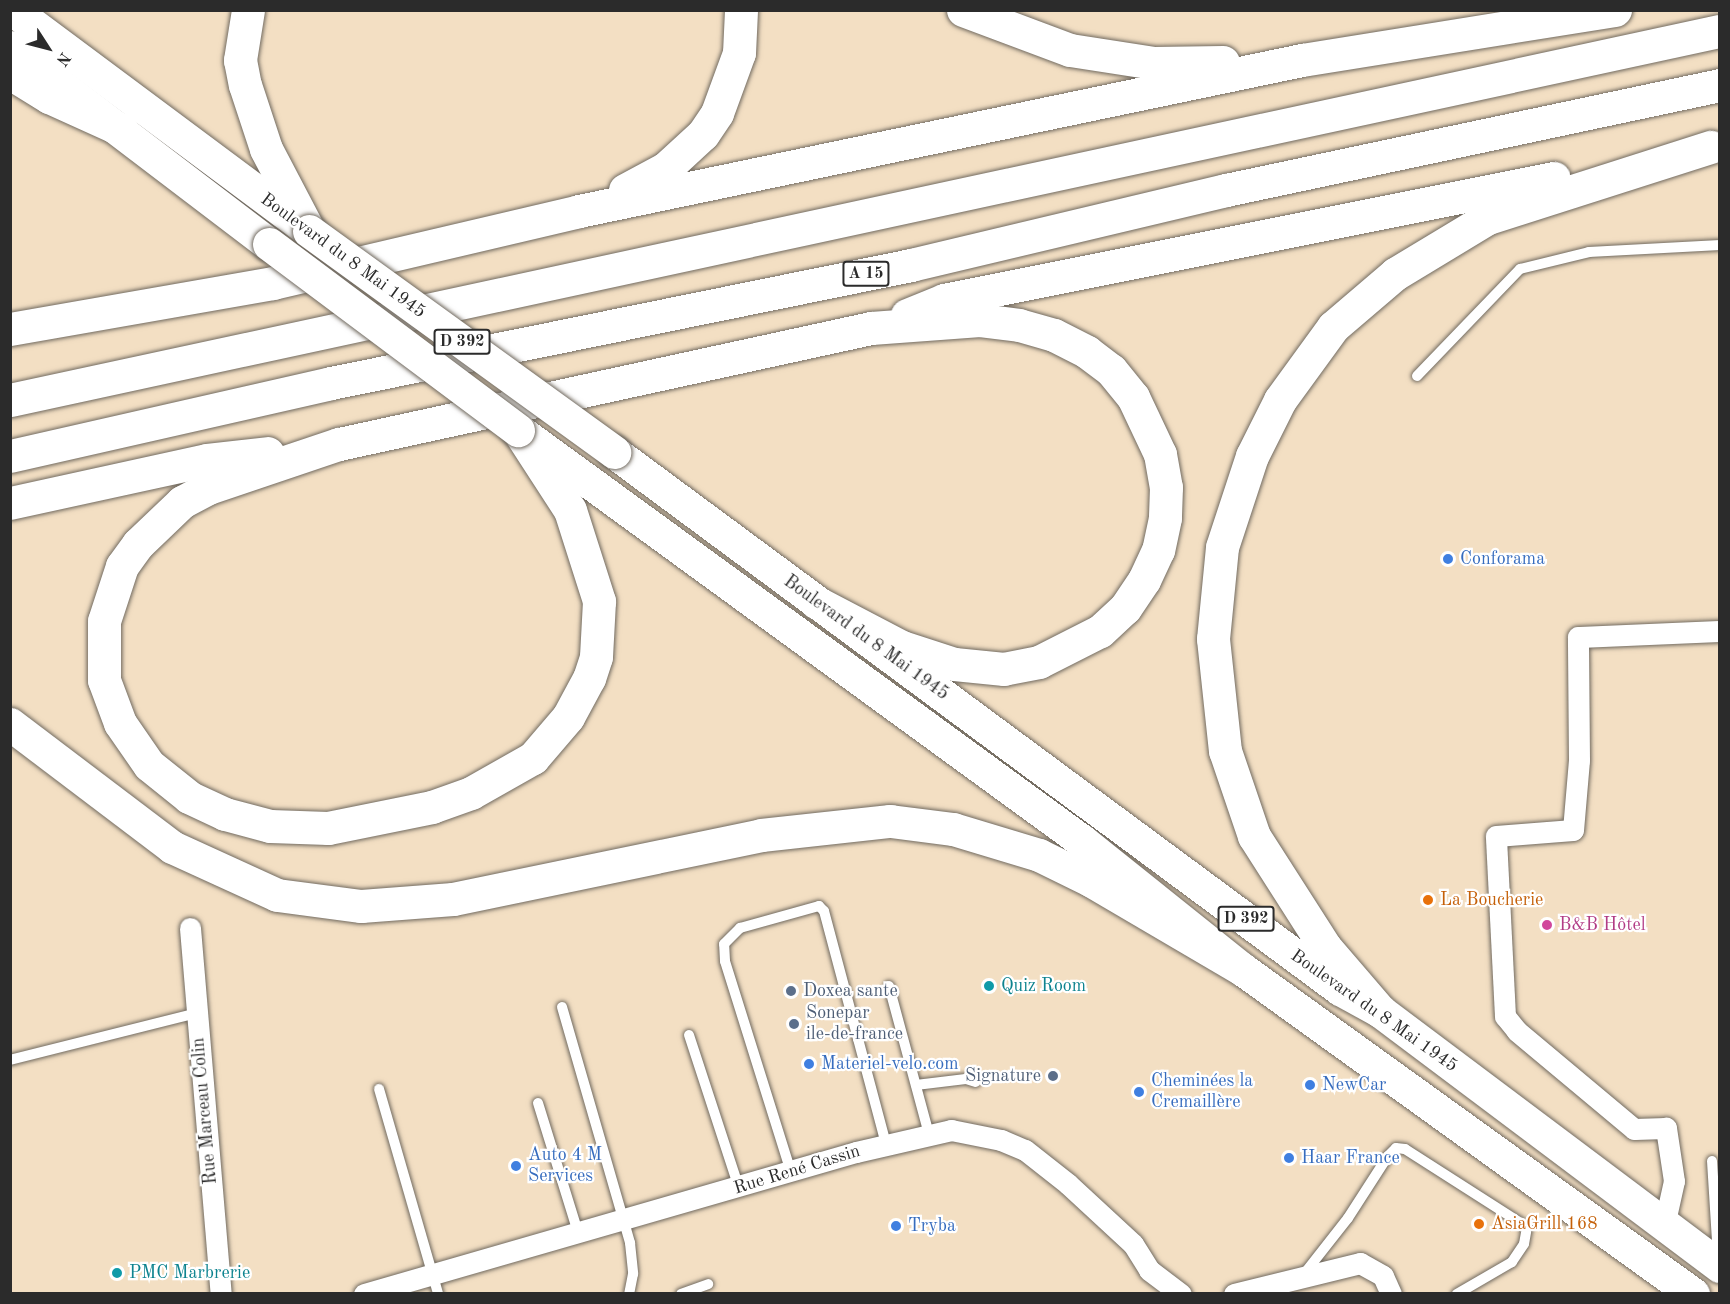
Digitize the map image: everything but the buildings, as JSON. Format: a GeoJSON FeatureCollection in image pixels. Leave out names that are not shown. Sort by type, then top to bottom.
{"type":"FeatureCollection","features":[{"type":"Feature","properties":{"kind":"main road","name":"Boulevard du 8 Mai 1945"},"geometry":{"type":"LineString","coordinates":[[13,10],[309,231],[1368,1004],[1719,1266]]}},
{"type":"Feature","properties":{"kind":"main road"},"geometry":{"type":"LineString","coordinates":[[248,10],[240,60],[245,85],[266,149],[309,231]]}},
{"type":"Feature","properties":{"kind":"main road"},"geometry":{"type":"LineString","coordinates":[[579,211],[666,168],[703,134],[734,75],[741,10]]}},
{"type":"Feature","properties":{"kind":"main road"},"geometry":{"type":"LineString","coordinates":[[963,10],[1070,51],[1144,62],[1302,60]]}},
{"type":"Feature","properties":{"kind":"main road"},"geometry":{"type":"LineString","coordinates":[[10,329],[273,283],[579,211],[1302,60],[1615,10]]}},
{"type":"Feature","properties":{"kind":"main road"},"geometry":{"type":"LineString","coordinates":[[10,400],[1719,31]]}},
{"type":"Feature","properties":{"kind":"main road","name":"Boulevard du 8 Mai 1945"},"geometry":{"type":"LineString","coordinates":[[10,47],[518,430],[567,463],[1082,841],[1242,969],[1693,1293]]}},
{"type":"Feature","properties":{"kind":"main road"},"geometry":{"type":"LineString","coordinates":[[10,73],[49,97],[122,130]]}},
{"type":"Feature","properties":{"kind":"main road","name":"A 15"},"geometry":{"type":"LineString","coordinates":[[10,456],[331,383],[911,265],[1238,187],[1719,85]]}},
{"type":"Feature","properties":{"kind":"main road"},"geometry":{"type":"LineString","coordinates":[[871,328],[944,300],[1715,146]]}},
{"type":"Feature","properties":{"kind":"main road"},"geometry":{"type":"LineString","coordinates":[[1330,1032],[1368,1004],[1325,947],[1254,836],[1225,751],[1213,639],[1222,547],[1252,456],[1280,400],[1333,327],[1395,274],[1488,218],[1715,146]]}},
{"type":"Feature","properties":{"kind":"main road"},"geometry":{"type":"LineString","coordinates":[[10,502],[207,460],[339,444],[871,328],[980,320],[1053,335],[1088,352],[1118,379],[1148,424],[1160,454],[1166,488],[1163,529],[1158,550],[1144,580],[1125,608],[1100,631],[1039,662],[1005,669],[930,658],[902,647],[816,602]]}},
{"type":"Feature","properties":{"kind":"main road"},"geometry":{"type":"LineString","coordinates":[[339,444],[208,488],[182,502],[160,520],[122,566],[104,621],[104,680],[132,746],[167,782],[189,797],[225,814],[270,826],[327,828],[380,820],[471,793],[533,758],[578,703],[596,657],[599,601],[570,510],[518,430]]}},
{"type":"Feature","properties":{"kind":"main road"},"geometry":{"type":"LineString","coordinates":[[10,724],[172,847],[277,895],[361,906],[453,899],[762,835],[890,821],[952,829],[1039,855],[1092,881],[1242,969]]}},
{"type":"Feature","properties":{"kind":"street"},"geometry":{"type":"LineString","coordinates":[[1664,1226],[1674,1181],[1666,1128],[1634,1129],[1517,1031],[1505,1016],[1496,836],[1573,830],[1579,760],[1578,637],[1719,631]]}},
{"type":"Feature","properties":{"kind":"street","name":"Rue Marceau Colin"},"geometry":{"type":"LineString","coordinates":[[190,928],[221,1293]]}},
{"type":"Feature","properties":{"kind":"street","name":"Rue René Cassin"},"geometry":{"type":"LineString","coordinates":[[364,1293],[435,1284],[578,1232],[739,1188],[886,1144],[951,1130],[978,1134],[1025,1150],[1068,1184],[1133,1244],[1149,1270],[1181,1293]]}},
{"type":"Feature","properties":{"kind":"street"},"geometry":{"type":"LineString","coordinates":[[1234,1293],[1360,1263],[1383,1276],[1391,1293]]}},
{"type":"Feature","properties":{"kind":"lane"},"geometry":{"type":"LineString","coordinates":[[1417,375],[1520,269],[1589,252],[1719,244]]}},
{"type":"Feature","properties":{"kind":"lane"},"geometry":{"type":"LineString","coordinates":[[791,1172],[725,961],[724,945],[740,928],[819,906],[824,911],[886,1144]]}},
{"type":"Feature","properties":{"kind":"lane"},"geometry":{"type":"LineString","coordinates":[[889,986],[929,1134]]}},
{"type":"Feature","properties":{"kind":"lane"},"geometry":{"type":"LineString","coordinates":[[562,1007],[623,1219],[633,1274],[629,1293]]}},
{"type":"Feature","properties":{"kind":"lane"},"geometry":{"type":"LineString","coordinates":[[10,1060],[197,1013]]}},
{"type":"Feature","properties":{"kind":"lane"},"geometry":{"type":"LineString","coordinates":[[690,1035],[739,1188]]}},
{"type":"Feature","properties":{"kind":"lane"},"geometry":{"type":"LineString","coordinates":[[916,1085],[966,1079],[976,1082]]}},
{"type":"Feature","properties":{"kind":"lane"},"geometry":{"type":"LineString","coordinates":[[379,1089],[435,1284]]}},
{"type":"Feature","properties":{"kind":"lane"},"geometry":{"type":"LineString","coordinates":[[538,1102],[578,1232]]}},
{"type":"Feature","properties":{"kind":"lane"},"geometry":{"type":"LineString","coordinates":[[1304,1275],[1348,1218],[1388,1156],[1396,1148],[1405,1149],[1527,1227],[1524,1244],[1512,1262],[1457,1293]]}},
{"type":"Feature","properties":{"kind":"lane"},"geometry":{"type":"LineString","coordinates":[[1712,1161],[1719,1266]]}},
{"type":"Feature","properties":{"kind":"lane"},"geometry":{"type":"LineString","coordinates":[[681,1293],[708,1284]]}},
{"type":"Feature","properties":{"kind":"place","name":"Conforama"},"geometry":{"type":"Point","coordinates":[1448,559]}},
{"type":"Feature","properties":{"kind":"place","name":"La Boucherie"},"geometry":{"type":"Point","coordinates":[1428,900]}},
{"type":"Feature","properties":{"kind":"place","name":"B&B Hôtel"},"geometry":{"type":"Point","coordinates":[1547,925]}},
{"type":"Feature","properties":{"kind":"place","name":"Quiz Room"},"geometry":{"type":"Point","coordinates":[989,986]}},
{"type":"Feature","properties":{"kind":"place","name":"Doxea sante"},"geometry":{"type":"Point","coordinates":[791,991]}},
{"type":"Feature","properties":{"kind":"place","name":"Sonepar ile-de-france"},"geometry":{"type":"Point","coordinates":[794,1024]}},
{"type":"Feature","properties":{"kind":"place","name":"Materiel-velo.com"},"geometry":{"type":"Point","coordinates":[809,1064]}},
{"type":"Feature","properties":{"kind":"place","name":"Signature"},"geometry":{"type":"Point","coordinates":[1053,1076]}},
{"type":"Feature","properties":{"kind":"place","name":"NewCar"},"geometry":{"type":"Point","coordinates":[1310,1085]}},
{"type":"Feature","properties":{"kind":"place","name":"Cheminées la Cremaillère"},"geometry":{"type":"Point","coordinates":[1139,1092]}},
{"type":"Feature","properties":{"kind":"place","name":"Haar France"},"geometry":{"type":"Point","coordinates":[1289,1158]}},
{"type":"Feature","properties":{"kind":"place","name":"Auto 4 M Services"},"geometry":{"type":"Point","coordinates":[516,1166]}},
{"type":"Feature","properties":{"kind":"place","name":"AsiaGrill 168"},"geometry":{"type":"Point","coordinates":[1479,1224]}},
{"type":"Feature","properties":{"kind":"place","name":"Tryba"},"geometry":{"type":"Point","coordinates":[896,1226]}},
{"type":"Feature","properties":{"kind":"place","name":"PMC Marbrerie"},"geometry":{"type":"Point","coordinates":[117,1273]}}]}
